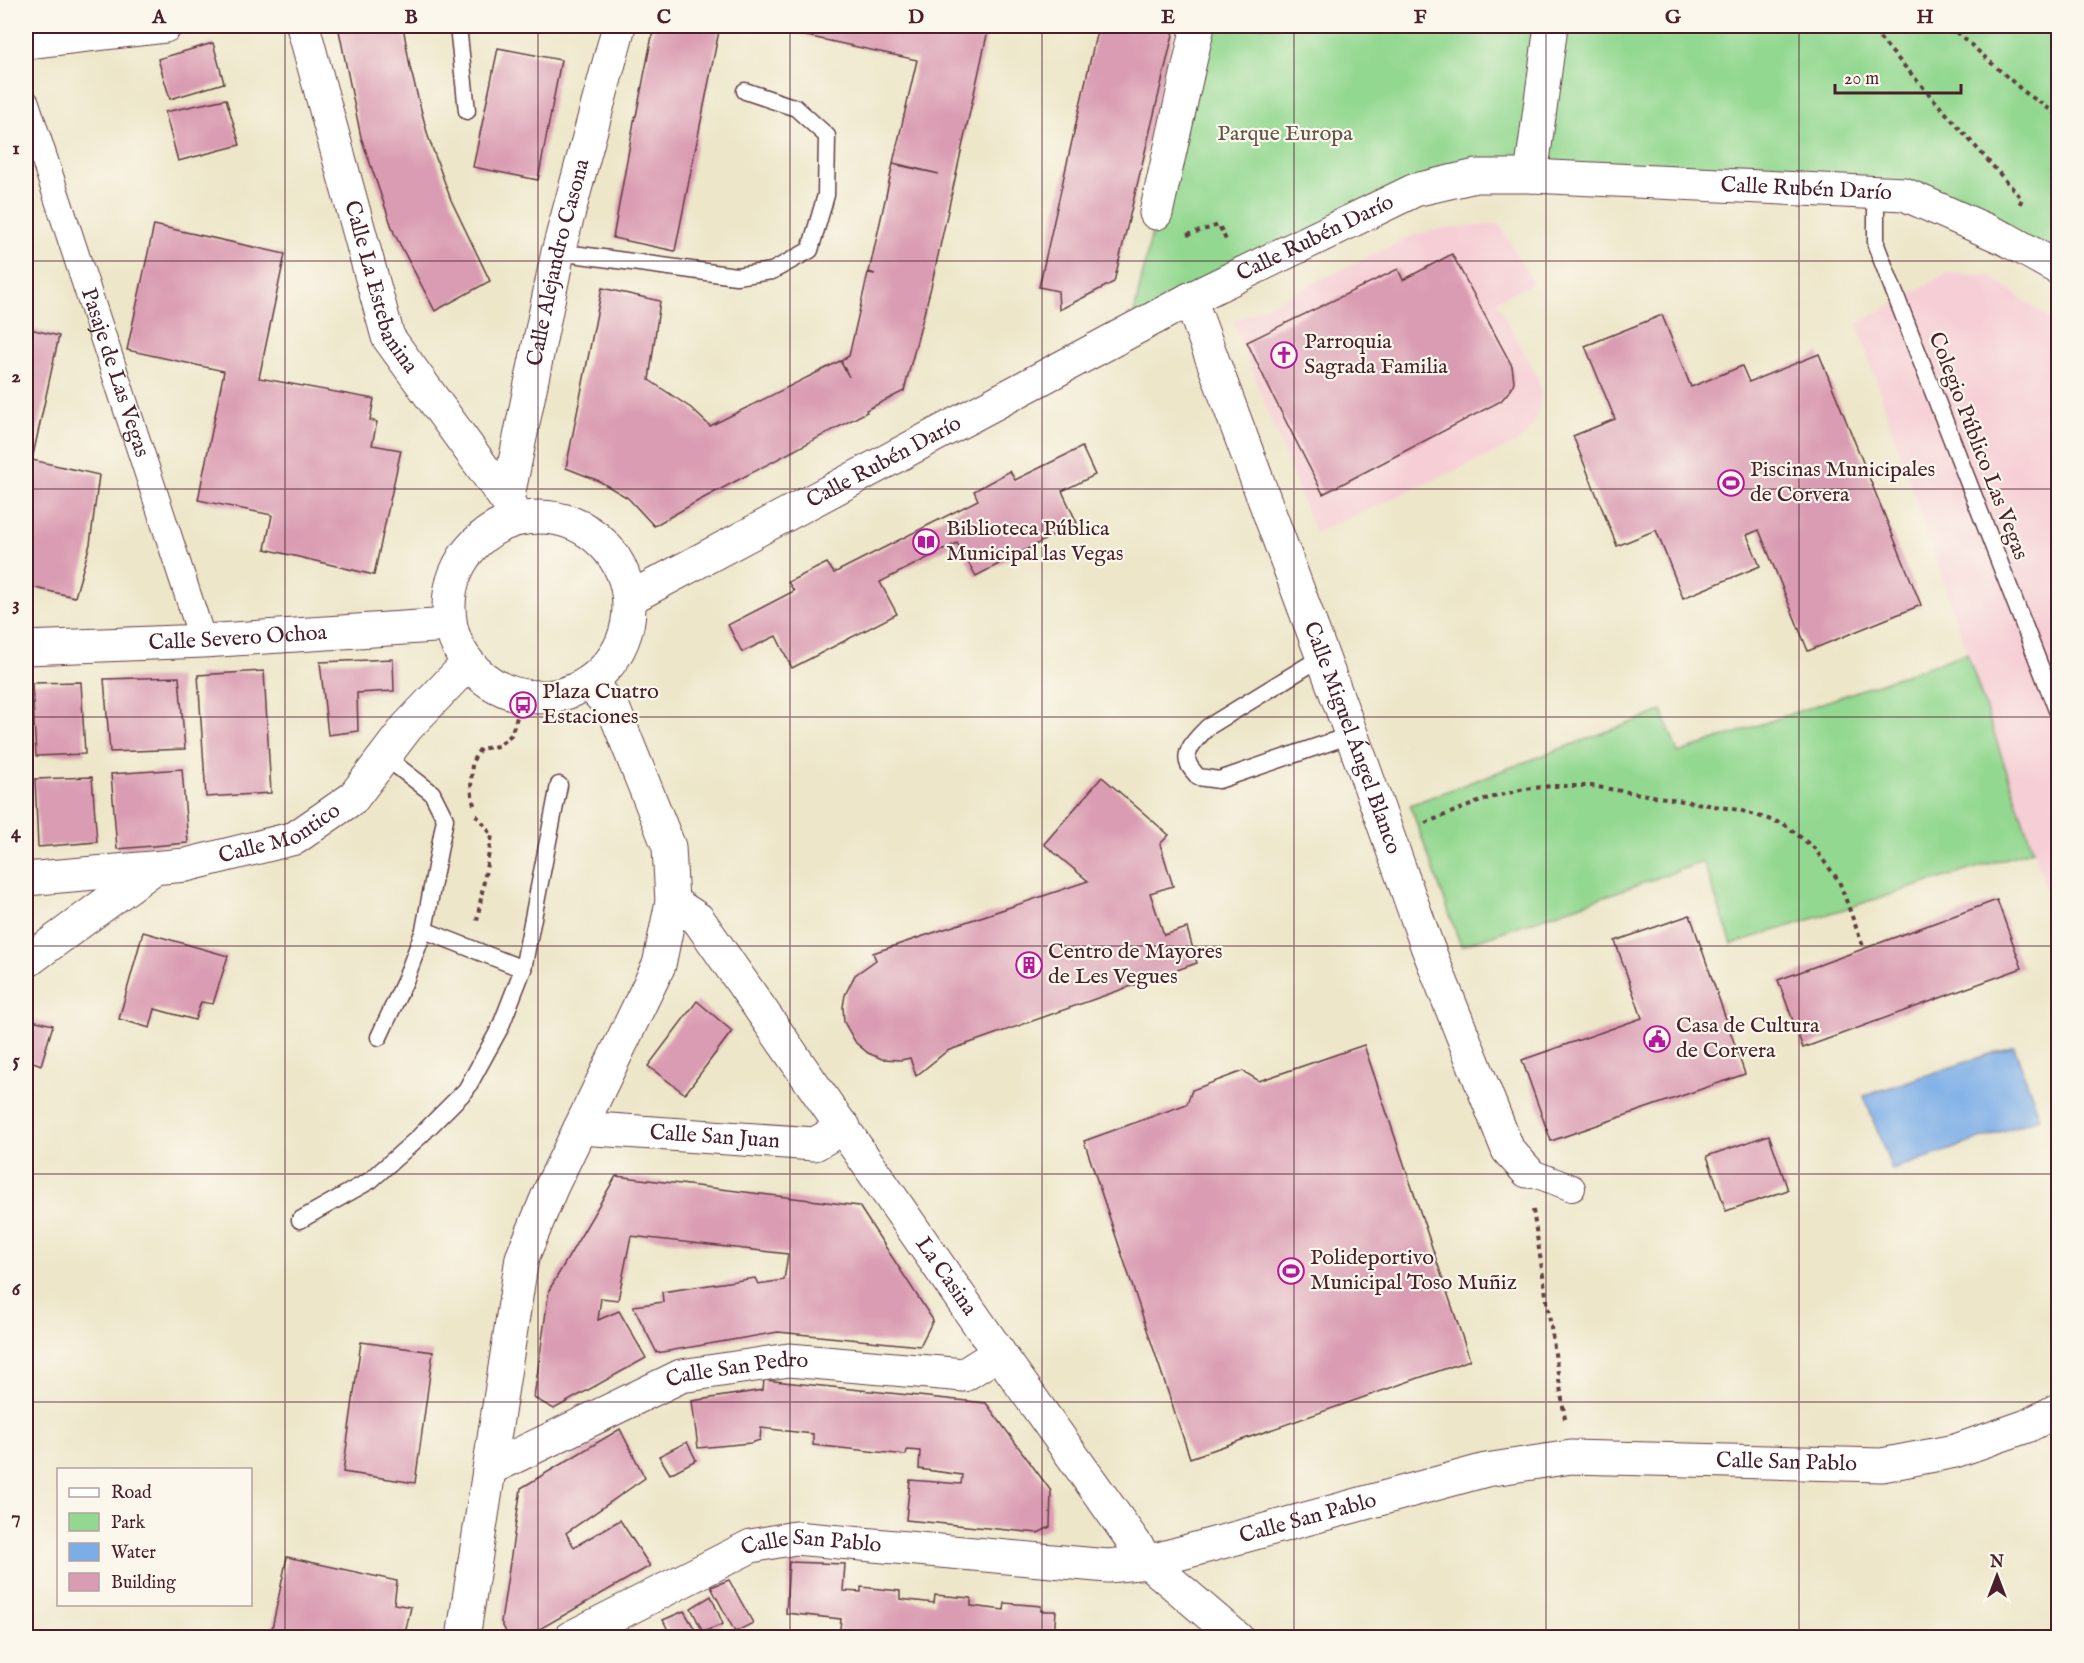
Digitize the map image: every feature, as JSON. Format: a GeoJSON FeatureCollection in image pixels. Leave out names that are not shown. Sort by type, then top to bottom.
{"type":"FeatureCollection","features":[{"type":"Feature","properties":{"kind":"street"},"geometry":{"type":"LineString","coordinates":[[26,42],[165,26]]}},
{"type":"Feature","properties":{"kind":"street","name":"Calle La Estebanina"},"geometry":{"type":"LineString","coordinates":[[303,26],[388,337],[512,510]]}},
{"type":"Feature","properties":{"kind":"street","name":"Calle Alejandro Casona"},"geometry":{"type":"LineString","coordinates":[[512,510],[558,252],[618,26]]}},
{"type":"Feature","properties":{"kind":"street"},"geometry":{"type":"LineString","coordinates":[[1156,213],[1198,26]]}},
{"type":"Feature","properties":{"kind":"street"},"geometry":{"type":"LineString","coordinates":[[1531,176],[1551,26]]}},
{"type":"Feature","properties":{"kind":"street","name":"Pasaje de Las Vegas"},"geometry":{"type":"LineString","coordinates":[[26,103],[203,641]]}},
{"type":"Feature","properties":{"kind":"street","name":"Calle Rubén Darío"},"geometry":{"type":"LineString","coordinates":[[630,598],[1190,299],[1415,190],[1476,176],[1531,176],[1904,194],[2006,239],[2058,268]]}},
{"type":"Feature","properties":{"kind":"street","name":"Calle Miguel Ángel Blanco"},"geometry":{"type":"LineString","coordinates":[[1190,299],[1427,946],[1508,1150],[1527,1171]]}},
{"type":"Feature","properties":{"kind":"street"},"geometry":{"type":"LineString","coordinates":[[512,510],[578,524],[604,542],[622,568],[630,598],[627,631],[613,661],[589,683],[558,696],[524,696],[492,684],[468,663],[450,625],[449,598],[456,570],[471,547],[512,510]]}},
{"type":"Feature","properties":{"kind":"street","name":"Calle Severo Ochoa"},"geometry":{"type":"LineString","coordinates":[[26,648],[203,641],[450,625]]}},
{"type":"Feature","properties":{"kind":"street","name":"Calle Montico"},"geometry":{"type":"LineString","coordinates":[[26,879],[186,865],[295,838],[353,798],[407,727],[468,663]]}},
{"type":"Feature","properties":{"kind":"street"},"geometry":{"type":"LineString","coordinates":[[463,1638],[522,1258],[552,1186],[659,965],[672,902],[669,847],[614,710],[589,683]]}},
{"type":"Feature","properties":{"kind":"street"},"geometry":{"type":"LineString","coordinates":[[26,962],[154,868]]}},
{"type":"Feature","properties":{"kind":"street","name":"La Casina"},"geometry":{"type":"LineString","coordinates":[[672,902],[698,918],[999,1353],[1148,1562],[1237,1638]]}},
{"type":"Feature","properties":{"kind":"street","name":"Calle San Juan"},"geometry":{"type":"LineString","coordinates":[[580,1128],[815,1144],[844,1127]]}},
{"type":"Feature","properties":{"kind":"street"},"geometry":{"type":"LineString","coordinates":[[1527,1171],[1572,1188]]}},
{"type":"Feature","properties":{"kind":"street","name":"Calle San Pedro"},"geometry":{"type":"LineString","coordinates":[[489,1469],[681,1376],[789,1360],[964,1375],[999,1353]]}},
{"type":"Feature","properties":{"kind":"street","name":"Calle San Pablo"},"geometry":{"type":"LineString","coordinates":[[570,1638],[751,1546],[795,1538],[1088,1565],[1108,1566],[1148,1562],[1486,1470],[1571,1457],[1882,1465],[1955,1451],[2027,1426],[2058,1410]]}},
{"type":"Feature","properties":{"kind":"lane"},"geometry":{"type":"LineString","coordinates":[[458,26],[466,111]]}},
{"type":"Feature","properties":{"kind":"lane"},"geometry":{"type":"LineString","coordinates":[[558,252],[736,276],[772,271],[810,250],[826,195],[826,136],[796,108],[745,91]]}},
{"type":"Feature","properties":{"kind":"lane","name":"Colegio Público Las Vegas"},"geometry":{"type":"LineString","coordinates":[[1876,193],[1876,245],[2058,710]]}},
{"type":"Feature","properties":{"kind":"lane"},"geometry":{"type":"LineString","coordinates":[[1322,657],[1208,727],[1197,738],[1188,754],[1188,764],[1198,777],[1219,780],[1351,735]]}},
{"type":"Feature","properties":{"kind":"lane"},"geometry":{"type":"LineString","coordinates":[[379,1037],[405,981],[424,930],[445,819],[432,793],[384,756]]}},
{"type":"Feature","properties":{"kind":"lane"},"geometry":{"type":"LineString","coordinates":[[300,1220],[371,1180],[419,1137],[465,1090],[500,1028],[524,969],[559,785]]}},
{"type":"Feature","properties":{"kind":"lane"},"geometry":{"type":"LineString","coordinates":[[424,930],[524,969]]}},
{"type":"Feature","properties":{"kind":"path"},"geometry":{"type":"LineString","coordinates":[[1866,26],[1875,33],[2022,199],[2006,239]]}},
{"type":"Feature","properties":{"kind":"path"},"geometry":{"type":"LineString","coordinates":[[1875,33],[1888,26]]}},
{"type":"Feature","properties":{"kind":"path"},"geometry":{"type":"LineString","coordinates":[[1950,26],[2023,91],[2058,115]]}},
{"type":"Feature","properties":{"kind":"path"},"geometry":{"type":"LineString","coordinates":[[1156,213],[1184,236],[1219,225],[1241,274]]}},
{"type":"Feature","properties":{"kind":"path"},"geometry":{"type":"LineString","coordinates":[[428,912],[477,925],[492,835],[476,815],[471,789],[472,762],[480,749],[498,746],[511,735],[524,696]]}},
{"type":"Feature","properties":{"kind":"path"},"geometry":{"type":"LineString","coordinates":[[1388,837],[1486,799],[1524,789],[1553,786],[1591,786],[1739,810],[1784,824],[1814,848],[1839,881],[1864,949]]}},
{"type":"Feature","properties":{"kind":"path"},"geometry":{"type":"LineString","coordinates":[[1527,1171],[1571,1457]]}},
{"type":"Feature","properties":{"kind":"shaded area"},"geometry":{"type":"Polygon","coordinates":[[[1499,224],[1533,282],[1496,301],[1538,378],[1541,396],[1538,414],[1530,430],[1517,443],[1315,533],[1233,322],[1414,235],[1439,229],[1499,224]]]}},
{"type":"Feature","properties":{"kind":"shaded area"},"geometry":{"type":"Polygon","coordinates":[[[1947,273],[1990,276],[2058,325],[2058,917],[2049,898],[1857,324],[1947,273]]]}},
{"type":"Feature","properties":{"kind":"green space","name":"Parque Europa"},"geometry":{"type":"Polygon","coordinates":[[[1198,26],[2058,26],[2058,268],[1904,194],[1476,176],[1130,331],[1198,26]]]}},
{"type":"Feature","properties":{"kind":"green space"},"geometry":{"type":"Polygon","coordinates":[[[1967,653],[2033,850],[1732,944],[1703,862],[1461,946],[1410,805],[1662,711],[1678,753],[1967,653]]]}},
{"type":"Feature","properties":{"kind":"water"},"geometry":{"type":"Polygon","coordinates":[[[2014,1046],[2040,1118],[1892,1170],[1864,1096],[2014,1046]]]}},
{"type":"Feature","properties":{"kind":"building"},"geometry":{"type":"Polygon","coordinates":[[[338,26],[403,26],[410,67],[428,136],[451,200],[490,281],[435,311],[394,233],[361,137],[338,26]]]}},
{"type":"Feature","properties":{"kind":"building"},"geometry":{"type":"Polygon","coordinates":[[[654,26],[720,26],[675,251],[613,238],[654,26]]]}},
{"type":"Feature","properties":{"kind":"building"},"geometry":{"type":"Polygon","coordinates":[[[761,26],[989,26],[931,287],[904,391],[654,526],[628,498],[599,481],[566,468],[602,288],[660,301],[649,380],[691,408],[710,426],[840,361],[849,377],[841,361],[849,356],[868,273],[875,274],[869,272],[893,164],[939,174],[893,163],[917,60],[761,26]]]}},
{"type":"Feature","properties":{"kind":"building"},"geometry":{"type":"Polygon","coordinates":[[[1098,26],[1175,26],[1114,282],[1059,310],[1058,291],[1039,287],[1098,26]]]}},
{"type":"Feature","properties":{"kind":"building"},"geometry":{"type":"Polygon","coordinates":[[[213,43],[224,83],[170,99],[158,59],[213,43]]]}},
{"type":"Feature","properties":{"kind":"building"},"geometry":{"type":"Polygon","coordinates":[[[498,48],[561,60],[538,180],[473,167],[498,48]]]}},
{"type":"Feature","properties":{"kind":"building"},"geometry":{"type":"Polygon","coordinates":[[[226,99],[240,145],[178,161],[165,112],[226,99]]]}},
{"type":"Feature","properties":{"kind":"building"},"geometry":{"type":"Polygon","coordinates":[[[154,225],[285,254],[259,378],[374,399],[370,420],[377,422],[372,445],[401,450],[374,575],[265,549],[272,515],[198,500],[224,371],[127,350],[154,225]]]}},
{"type":"Feature","properties":{"kind":"building"},"geometry":{"type":"Polygon","coordinates":[[[1452,254],[1512,366],[1514,382],[1511,389],[1501,401],[1323,494],[1247,342],[1398,269],[1403,280],[1452,254]]]}},
{"type":"Feature","properties":{"kind":"building","name":"Piscinas Municipales de Corvera"},"geometry":{"type":"Polygon","coordinates":[[[1662,315],[1691,387],[1742,366],[1749,382],[1819,354],[1921,605],[1808,651],[1759,530],[1747,535],[1760,566],[1683,598],[1656,530],[1617,546],[1573,436],[1615,419],[1585,346],[1662,315]]]}},
{"type":"Feature","properties":{"kind":"building"},"geometry":{"type":"Polygon","coordinates":[[[26,328],[59,336],[32,460],[99,475],[90,544],[75,597],[26,586],[26,328]]]}},
{"type":"Feature","properties":{"kind":"building"},"geometry":{"type":"Polygon","coordinates":[[[1082,447],[1095,475],[1062,491],[1077,523],[976,576],[957,543],[880,582],[897,614],[792,668],[776,636],[742,652],[728,625],[794,591],[788,582],[827,563],[834,573],[978,500],[974,491],[1010,471],[1015,480],[1082,447]]]}},
{"type":"Feature","properties":{"kind":"building"},"geometry":{"type":"Polygon","coordinates":[[[393,659],[394,691],[357,693],[358,731],[328,735],[320,662],[393,659]]]}},
{"type":"Feature","properties":{"kind":"building"},"geometry":{"type":"Polygon","coordinates":[[[264,671],[271,793],[206,797],[198,675],[264,671]]]}},
{"type":"Feature","properties":{"kind":"building"},"geometry":{"type":"Polygon","coordinates":[[[179,677],[185,749],[110,752],[104,679],[179,677]]]}},
{"type":"Feature","properties":{"kind":"building"},"geometry":{"type":"Polygon","coordinates":[[[81,682],[85,754],[36,756],[32,683],[81,682]]]}},
{"type":"Feature","properties":{"kind":"building"},"geometry":{"type":"Polygon","coordinates":[[[182,769],[188,843],[117,849],[111,774],[182,769]]]}},
{"type":"Feature","properties":{"kind":"building"},"geometry":{"type":"Polygon","coordinates":[[[92,777],[97,842],[38,847],[35,779],[92,777]]]}},
{"type":"Feature","properties":{"kind":"building","name":"Centro de Mayores de Les Vegues"},"geometry":{"type":"Polygon","coordinates":[[[1102,777],[1169,835],[1160,844],[1173,886],[1150,893],[1164,935],[1187,928],[1197,963],[947,1051],[916,1076],[910,1058],[882,1059],[868,1053],[856,1043],[844,1022],[845,995],[855,975],[876,960],[873,953],[1088,881],[1044,844],[1102,777]]]}},
{"type":"Feature","properties":{"kind":"building"},"geometry":{"type":"Polygon","coordinates":[[[1997,900],[2022,968],[1803,1048],[1778,980],[1997,900]]]}},
{"type":"Feature","properties":{"kind":"building","name":"Casa de Cultura de Corvera"},"geometry":{"type":"Polygon","coordinates":[[[1690,915],[1745,1074],[1551,1141],[1522,1060],[1642,1018],[1615,941],[1690,915]]]}},
{"type":"Feature","properties":{"kind":"building"},"geometry":{"type":"Polygon","coordinates":[[[143,932],[228,956],[213,1004],[201,1002],[195,1020],[155,1009],[150,1028],[119,1019],[143,932]]]}},
{"type":"Feature","properties":{"kind":"building"},"geometry":{"type":"Polygon","coordinates":[[[697,1001],[732,1031],[685,1094],[648,1066],[697,1001]]]}},
{"type":"Feature","properties":{"kind":"building"},"geometry":{"type":"Polygon","coordinates":[[[32,1020],[53,1025],[41,1065],[26,1059],[26,1041],[32,1020]]]}},
{"type":"Feature","properties":{"kind":"building"},"geometry":{"type":"Polygon","coordinates":[[[1364,1045],[1470,1360],[1190,1458],[1084,1141],[1187,1104],[1192,1090],[1243,1071],[1259,1081],[1364,1045]]]}},
{"type":"Feature","properties":{"kind":"building"},"geometry":{"type":"Polygon","coordinates":[[[1769,1135],[1788,1190],[1726,1211],[1707,1156],[1769,1135]]]}},
{"type":"Feature","properties":{"kind":"building"},"geometry":{"type":"Polygon","coordinates":[[[616,1176],[859,1206],[933,1320],[920,1346],[778,1332],[657,1353],[633,1306],[663,1302],[662,1292],[755,1278],[758,1284],[784,1280],[788,1254],[631,1236],[618,1300],[601,1298],[598,1320],[619,1311],[646,1358],[554,1409],[534,1398],[549,1290],[616,1176]]]}},
{"type":"Feature","properties":{"kind":"building"},"geometry":{"type":"Polygon","coordinates":[[[361,1342],[433,1352],[415,1483],[343,1472],[361,1342]]]}},
{"type":"Feature","properties":{"kind":"building"},"geometry":{"type":"Polygon","coordinates":[[[764,1380],[986,1403],[1051,1491],[1050,1527],[1038,1533],[906,1520],[910,1480],[961,1484],[962,1475],[919,1469],[920,1451],[907,1450],[906,1455],[813,1445],[813,1434],[761,1428],[760,1440],[751,1443],[698,1448],[692,1401],[763,1390],[764,1380]]]}},
{"type":"Feature","properties":{"kind":"building"},"geometry":{"type":"Polygon","coordinates":[[[620,1429],[645,1478],[566,1533],[574,1547],[620,1520],[650,1566],[524,1638],[509,1638],[501,1622],[521,1488],[620,1429]]]}},
{"type":"Feature","properties":{"kind":"building"},"geometry":{"type":"Polygon","coordinates":[[[687,1442],[696,1460],[670,1474],[659,1456],[687,1442]]]}},
{"type":"Feature","properties":{"kind":"building"},"geometry":{"type":"Polygon","coordinates":[[[287,1557],[397,1581],[394,1604],[411,1607],[404,1638],[270,1638],[287,1557]]]}},
{"type":"Feature","properties":{"kind":"building"},"geometry":{"type":"Polygon","coordinates":[[[789,1562],[845,1564],[843,1591],[861,1592],[861,1587],[900,1591],[900,1599],[934,1603],[935,1595],[971,1598],[971,1606],[1004,1610],[1005,1603],[1041,1606],[1041,1611],[1056,1611],[1054,1638],[839,1638],[841,1619],[786,1613],[789,1562]]]}},
{"type":"Feature","properties":{"kind":"building"},"geometry":{"type":"Polygon","coordinates":[[[729,1580],[753,1623],[735,1632],[711,1587],[729,1580]]]}},
{"type":"Feature","properties":{"kind":"building"},"geometry":{"type":"Polygon","coordinates":[[[711,1596],[723,1624],[703,1632],[691,1608],[711,1596]]]}},
{"type":"Feature","properties":{"kind":"building"},"geometry":{"type":"Polygon","coordinates":[[[684,1611],[700,1638],[672,1638],[663,1620],[684,1611]]]}},
{"type":"Feature","properties":{"kind":"place","name":"Parroquia Sagrada Familia"},"geometry":{"type":"Point","coordinates":[1284,355]}},
{"type":"Feature","properties":{"kind":"place","name":"Piscinas Municipales de Corvera"},"geometry":{"type":"Point","coordinates":[1731,483]}},
{"type":"Feature","properties":{"kind":"place","name":"Biblioteca Pública Municipal las Vegas"},"geometry":{"type":"Point","coordinates":[926,542]}},
{"type":"Feature","properties":{"kind":"place","name":"Plaza Cuatro Estaciones"},"geometry":{"type":"Point","coordinates":[523,705]}},
{"type":"Feature","properties":{"kind":"place","name":"Centro de Mayores de Les Vegues"},"geometry":{"type":"Point","coordinates":[1029,965]}},
{"type":"Feature","properties":{"kind":"place","name":"Casa de Cultura de Corvera"},"geometry":{"type":"Point","coordinates":[1657,1039]}},
{"type":"Feature","properties":{"kind":"place","name":"Polideportivo Municipal Toso Muñiz"},"geometry":{"type":"Point","coordinates":[1291,1271]}}]}
